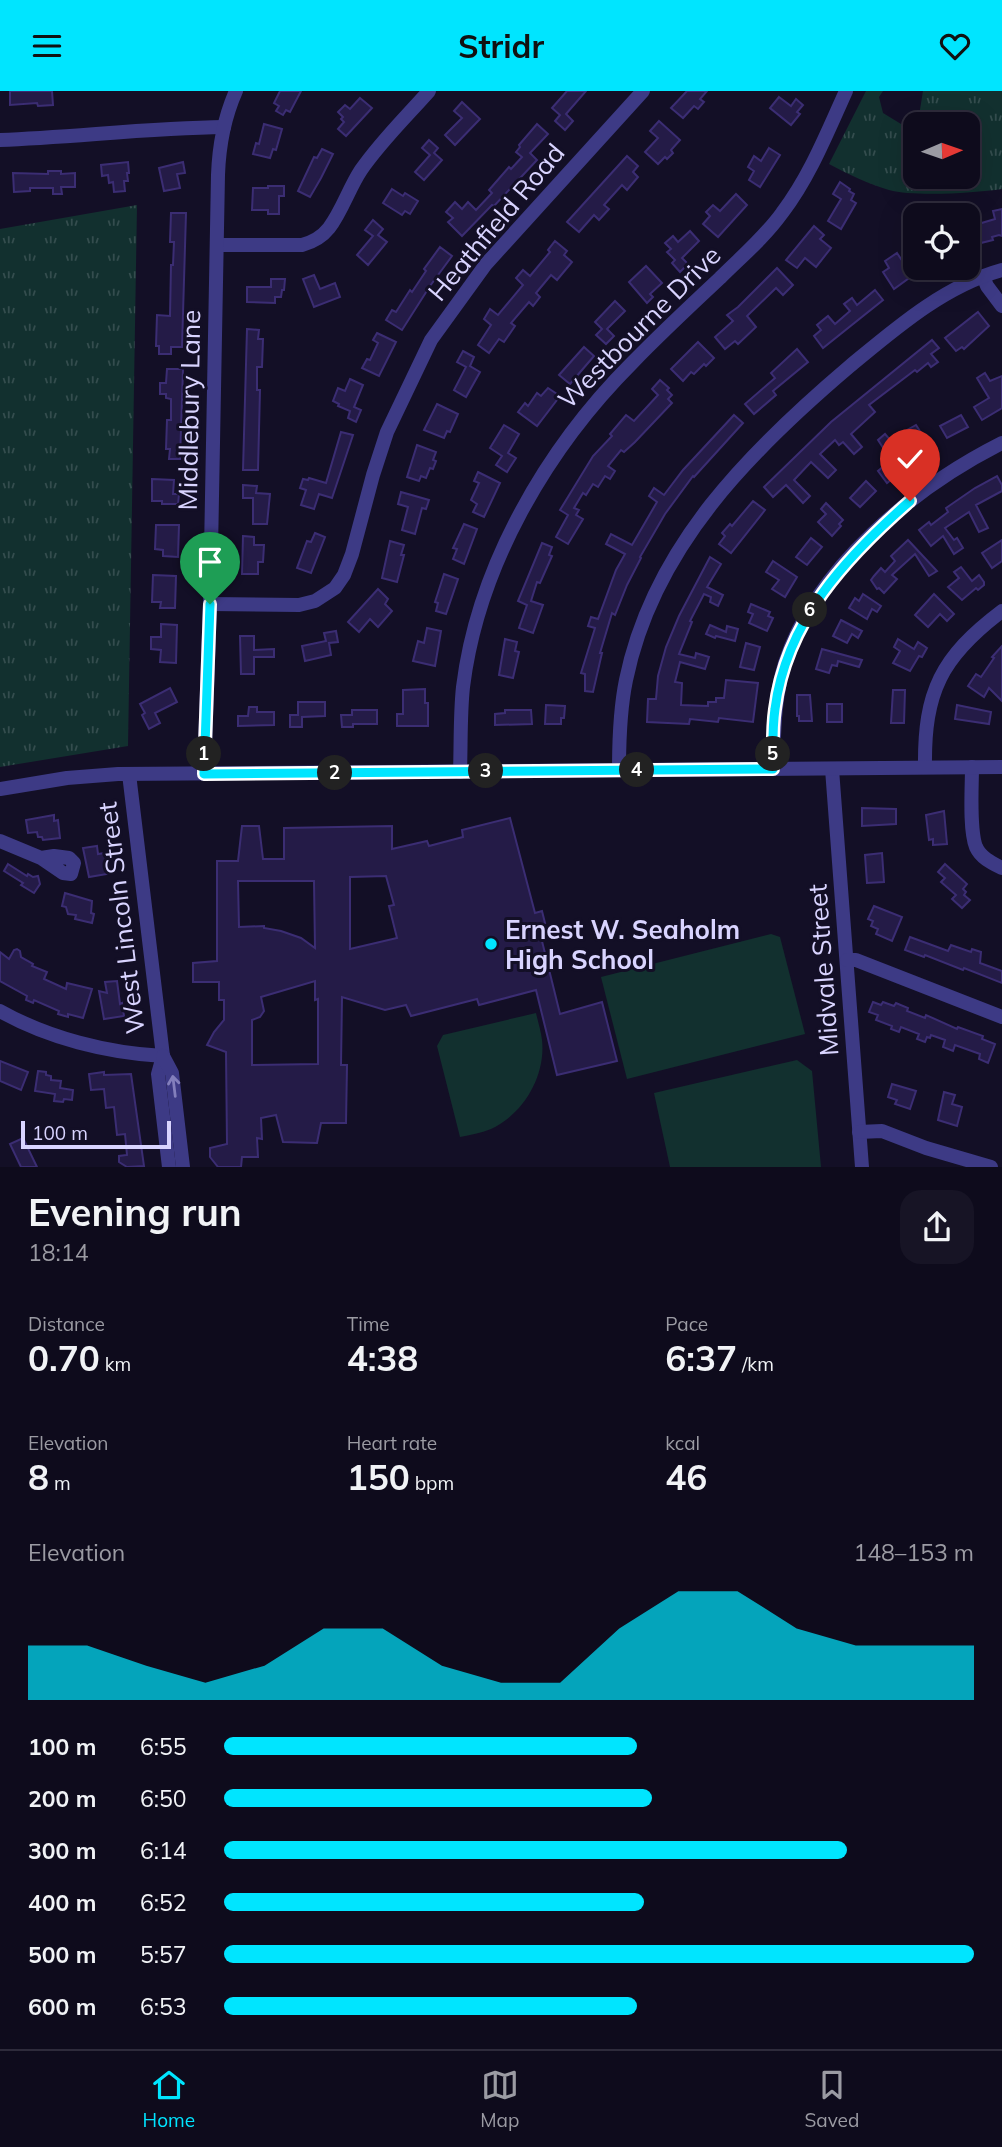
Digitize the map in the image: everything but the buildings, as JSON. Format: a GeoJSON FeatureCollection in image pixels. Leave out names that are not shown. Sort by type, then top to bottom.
{"type":"FeatureCollection","features":[{"type":"Feature","properties":{"kind":"street","name":"Middlebury Lane"},"geometry":{"type":"LineString","coordinates":[[204,774],[219,149],[236,91]]}},
{"type":"Feature","properties":{"kind":"street"},"geometry":{"type":"LineString","coordinates":[[217,245],[302,245],[321,236],[329,228],[374,153],[429,91]]}},
{"type":"Feature","properties":{"kind":"street","name":"Heathfield Road"},"geometry":{"type":"LineString","coordinates":[[210,604],[299,605],[315,601],[335,588],[344,575],[352,554],[387,432],[431,340],[486,264],[643,91]]}},
{"type":"Feature","properties":{"kind":"street","name":"Westbourne Drive"},"geometry":{"type":"LineString","coordinates":[[460,772],[459,729],[462,696],[473,636],[497,564],[530,497],[572,431],[611,384],[745,254],[783,213],[819,151],[844,91]]}},
{"type":"Feature","properties":{"kind":"street"},"geometry":{"type":"LineString","coordinates":[[0,140],[224,127]]}},
{"type":"Feature","properties":{"kind":"street"},"geometry":{"type":"LineString","coordinates":[[619,770],[625,681],[636,641],[653,598],[697,521],[743,466],[835,379],[882,340],[933,302],[957,288],[1002,270]]}},
{"type":"Feature","properties":{"kind":"street"},"geometry":{"type":"LineString","coordinates":[[983,277],[1002,306]]}},
{"type":"Feature","properties":{"kind":"street"},"geometry":{"type":"LineString","coordinates":[[773,769],[775,710],[781,678],[801,625],[822,591],[875,533],[910,501],[961,465],[1002,443]]}},
{"type":"Feature","properties":{"kind":"street"},"geometry":{"type":"LineString","coordinates":[[925,767],[927,715],[939,679],[967,642],[1002,611]]}},
{"type":"Feature","properties":{"kind":"street"},"geometry":{"type":"LineString","coordinates":[[972,767],[976,847],[982,856],[1002,868]]}},
{"type":"Feature","properties":{"kind":"street"},"geometry":{"type":"LineString","coordinates":[[0,789],[67,778],[129,774],[1002,767]]}},
{"type":"Feature","properties":{"kind":"street","name":"Midvale Street"},"geometry":{"type":"LineString","coordinates":[[832,769],[862,1167]]}},
{"type":"Feature","properties":{"kind":"street","name":"West Lincoln Street"},"geometry":{"type":"LineString","coordinates":[[129,774],[163,1056],[172,1073],[183,1167]]}},
{"type":"Feature","properties":{"kind":"street"},"geometry":{"type":"LineString","coordinates":[[0,841],[41,859]]}},
{"type":"Feature","properties":{"kind":"street"},"geometry":{"type":"LineString","coordinates":[[847,960],[856,960],[1002,1017]]}},
{"type":"Feature","properties":{"kind":"street"},"geometry":{"type":"LineString","coordinates":[[0,1011],[57,1036],[143,1055],[163,1056]]}},
{"type":"Feature","properties":{"kind":"street","name":"West Lincoln Street"},"geometry":{"type":"LineString","coordinates":[[163,1056],[158,1074],[169,1167]]}},
{"type":"Feature","properties":{"kind":"street"},"geometry":{"type":"LineString","coordinates":[[859,1132],[882,1131],[926,1148],[991,1167]]}},
{"type":"Feature","properties":{"kind":"green space"},"geometry":{"type":"Polygon","coordinates":[[[866,91],[883,91],[879,97],[883,113],[903,123],[903,189],[980,189],[980,112],[920,112],[923,91],[1002,91],[1002,189],[945,194],[900,192],[873,185],[829,164],[866,91]]]}},
{"type":"Feature","properties":{"kind":"green space"},"geometry":{"type":"Polygon","coordinates":[[[137,205],[128,746],[0,767],[0,229],[137,205]]]}},
{"type":"Feature","properties":{"kind":"green space"},"geometry":{"type":"Polygon","coordinates":[[[771,934],[780,937],[805,1034],[627,1079],[601,977],[771,934]]]}},
{"type":"Feature","properties":{"kind":"green space"},"geometry":{"type":"Polygon","coordinates":[[[536,1013],[542,1037],[542,1053],[536,1080],[530,1092],[523,1103],[503,1122],[487,1130],[460,1137],[437,1046],[443,1035],[536,1013]]]}},
{"type":"Feature","properties":{"kind":"green space"},"geometry":{"type":"Polygon","coordinates":[[[797,1060],[812,1071],[821,1167],[670,1167],[654,1093],[797,1060]]]}},
{"type":"Feature","properties":{"kind":"place","name":"Ernest W. Seaholm High School"},"geometry":{"type":"Point","coordinates":[491,944]}},
{"type":"Feature","properties":{"kind":"route"},"geometry":{"type":"LineString","coordinates":[[210,604],[204,774],[773,769],[777,695],[786,661],[801,625],[830,581],[875,533],[910,501]]}}]}
